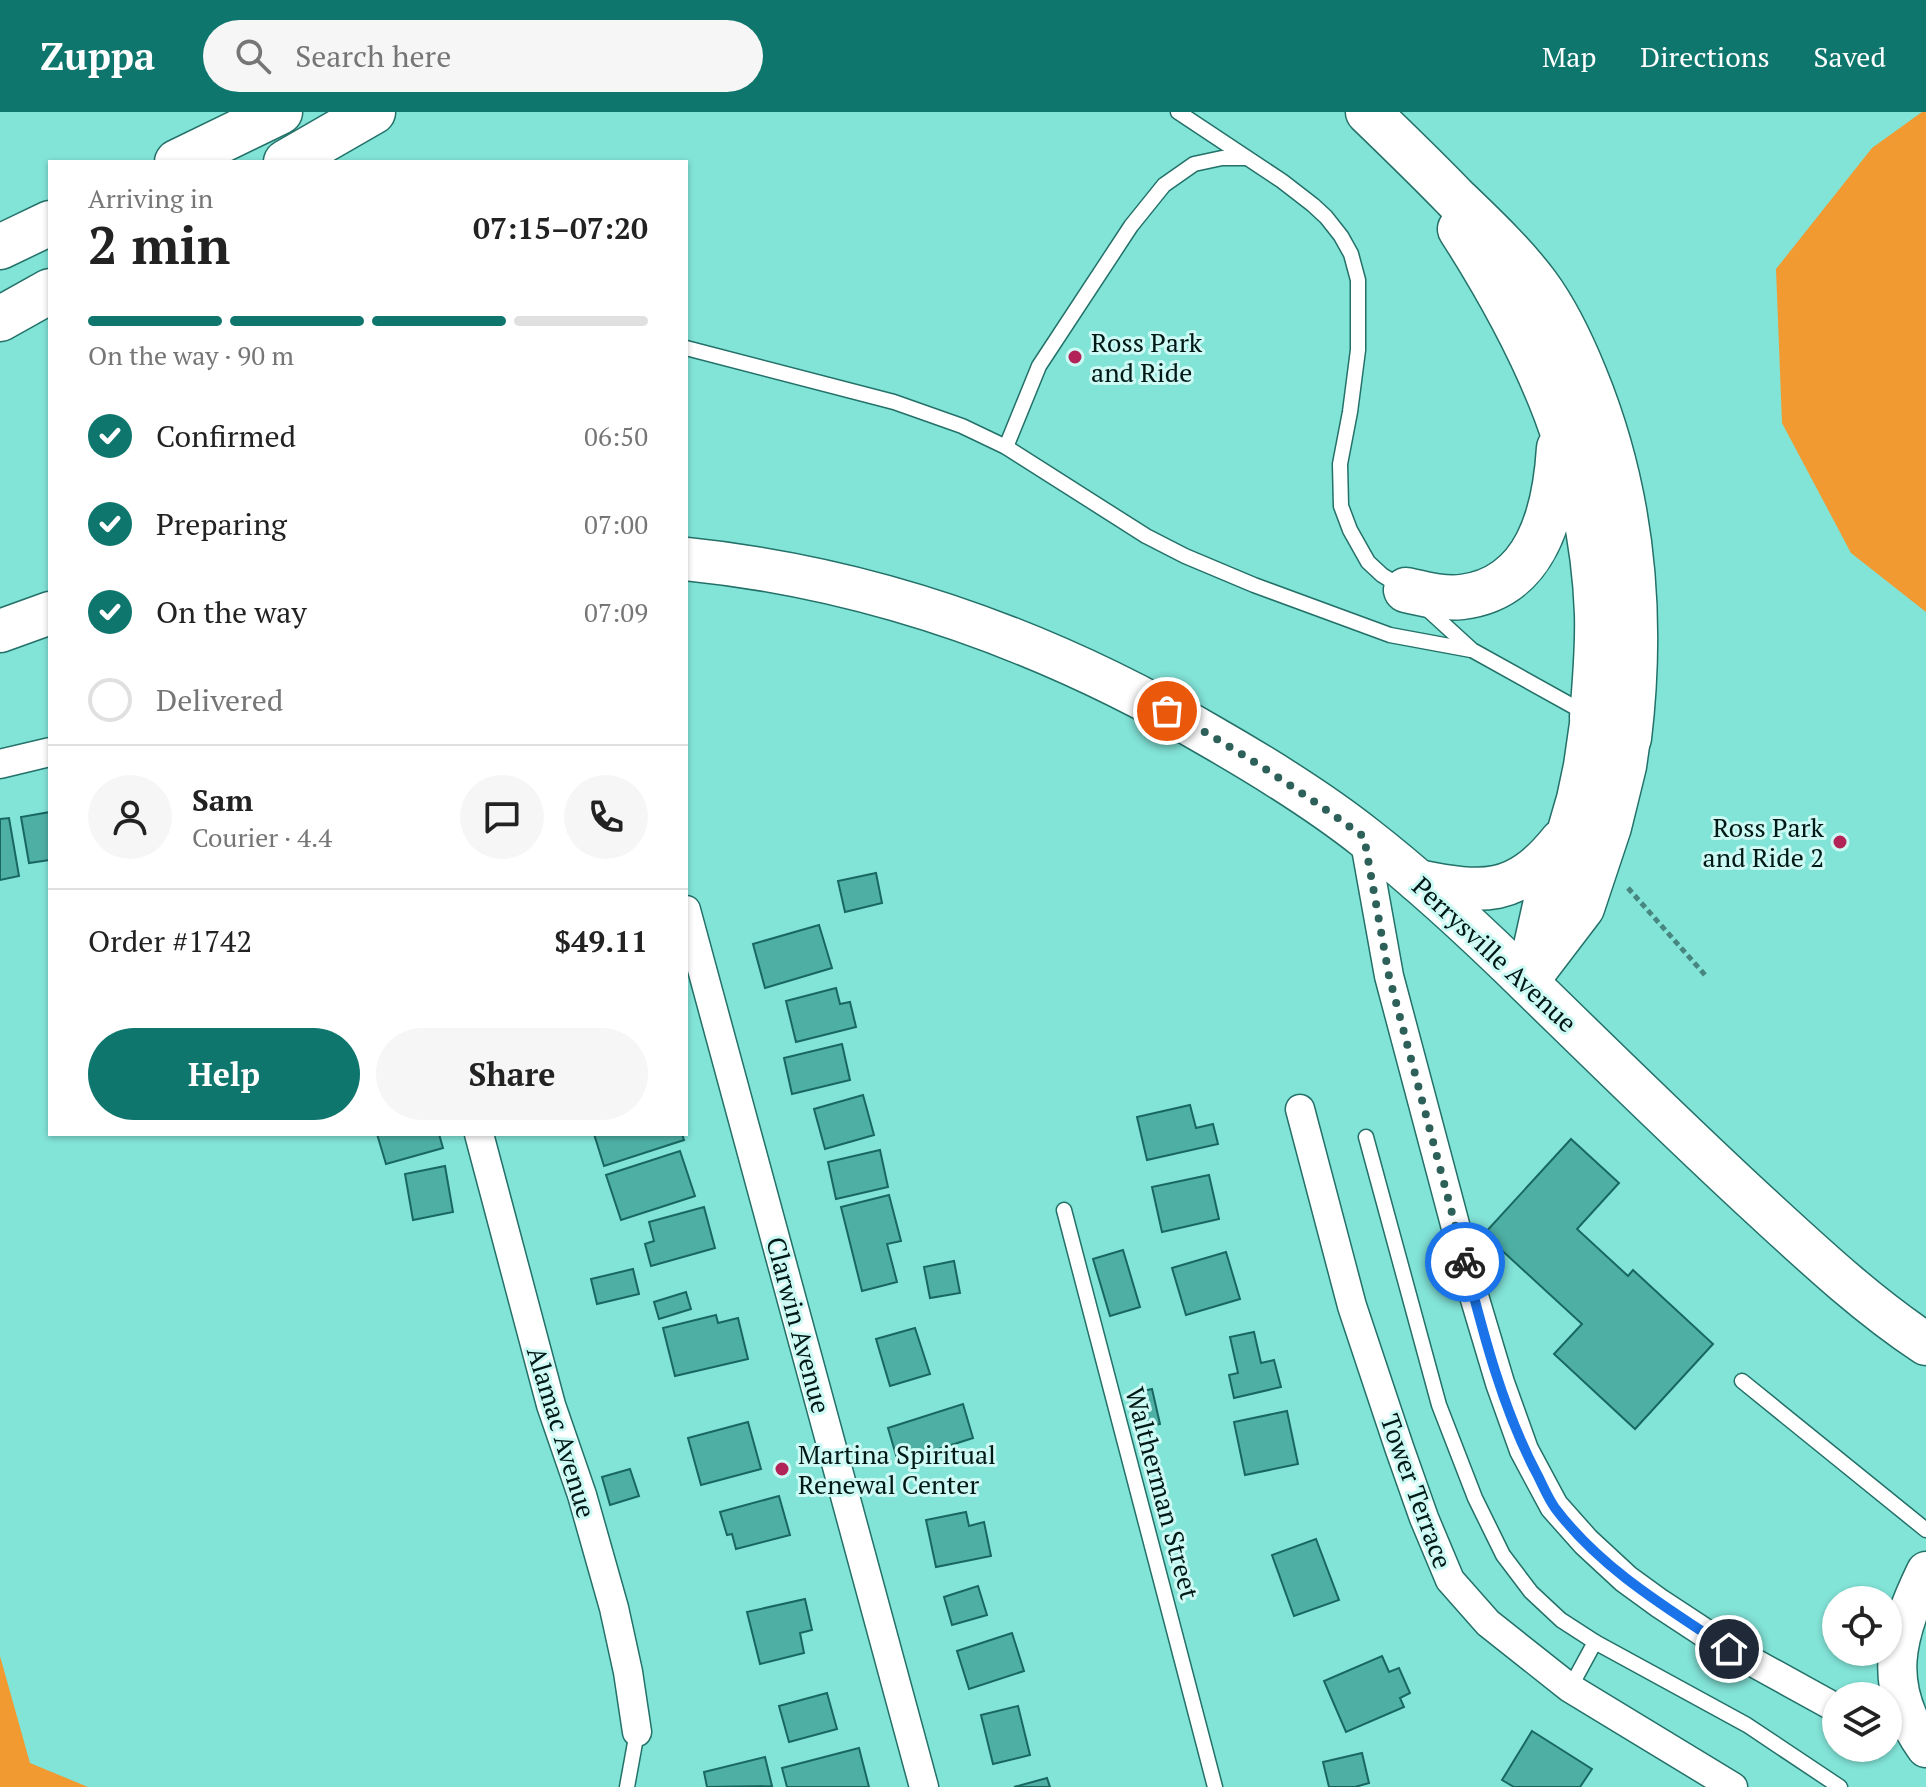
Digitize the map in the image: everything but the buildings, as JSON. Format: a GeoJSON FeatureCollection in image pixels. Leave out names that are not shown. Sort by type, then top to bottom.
{"type":"FeatureCollection","features":[{"type":"Feature","properties":{"kind":"highway"},"geometry":{"type":"LineString","coordinates":[[181,160],[280,112]]}},
{"type":"Feature","properties":{"kind":"highway"},"geometry":{"type":"LineString","coordinates":[[289,160],[373,112]]}},
{"type":"Feature","properties":{"kind":"highway"},"geometry":{"type":"LineString","coordinates":[[1379,123],[1460,229],[1491,277],[1519,329],[1561,422],[1575,469],[1593,564],[1597,648],[1610,727]]}},
{"type":"Feature","properties":{"kind":"highway"},"geometry":{"type":"LineString","coordinates":[[1379,123],[1488,229],[1537,285],[1555,311],[1598,408],[1625,508],[1632,560],[1636,653],[1634,696],[1610,727]]}},
{"type":"Feature","properties":{"kind":"highway"},"geometry":{"type":"LineString","coordinates":[[0,247],[48,224]]}},
{"type":"Feature","properties":{"kind":"highway"},"geometry":{"type":"LineString","coordinates":[[0,319],[48,292]]}},
{"type":"Feature","properties":{"kind":"highway"},"geometry":{"type":"LineString","coordinates":[[1406,590],[1460,597],[1482,593],[1518,571],[1542,535],[1552,506],[1561,422]]}},
{"type":"Feature","properties":{"kind":"main road","name":"Perrysville Avenue"},"geometry":{"type":"LineString","coordinates":[[688,559],[786,573],[864,590],[1003,635],[1078,667],[1187,722],[1307,795],[1418,881],[1799,1242],[1871,1303],[1926,1344]]}},
{"type":"Feature","properties":{"kind":"main road"},"geometry":{"type":"LineString","coordinates":[[0,631],[48,614]]}},
{"type":"Feature","properties":{"kind":"main road"},"geometry":{"type":"LineString","coordinates":[[1527,982],[1547,892],[1569,830],[1585,766],[1610,727]]}},
{"type":"Feature","properties":{"kind":"main road"},"geometry":{"type":"LineString","coordinates":[[1527,982],[1583,908],[1601,857],[1625,766],[1610,727]]}},
{"type":"Feature","properties":{"kind":"main road"},"geometry":{"type":"LineString","coordinates":[[1418,881],[1460,889],[1482,890],[1503,885],[1522,877],[1536,866],[1569,830]]}},
{"type":"Feature","properties":{"kind":"street"},"geometry":{"type":"LineString","coordinates":[[0,764],[48,752]]}},
{"type":"Feature","properties":{"kind":"street"},"geometry":{"type":"LineString","coordinates":[[1364,837],[1389,976],[1474,1296],[1524,1450],[1554,1506],[1586,1542],[1626,1579],[1729,1649],[1822,1700]]}},
{"type":"Feature","properties":{"kind":"street","name":"Clarwin Avenue"},"geometry":{"type":"LineString","coordinates":[[688,917],[924,1787]]}},
{"type":"Feature","properties":{"kind":"street","name":"Tower Terrace"},"geometry":{"type":"LineString","coordinates":[[1300,1109],[1352,1306],[1424,1518],[1450,1580],[1488,1623],[1570,1688],[1733,1787]]}},
{"type":"Feature","properties":{"kind":"street","name":"Alamac Avenue"},"geometry":{"type":"LineString","coordinates":[[480,1136],[551,1405],[582,1495],[614,1608],[637,1732]]}},
{"type":"Feature","properties":{"kind":"street"},"geometry":{"type":"LineString","coordinates":[[1907,1727],[1897,1672],[1898,1647],[1903,1623],[1926,1571]]}},
{"type":"Feature","properties":{"kind":"lane"},"geometry":{"type":"LineString","coordinates":[[1178,112],[1282,181],[1326,217],[1351,254],[1358,280],[1358,350],[1340,464],[1341,506],[1368,562],[1406,590],[1472,650],[1610,727]]}},
{"type":"Feature","properties":{"kind":"lane"},"geometry":{"type":"LineString","coordinates":[[1006,447],[1039,366],[1131,226],[1164,185],[1194,164],[1222,158],[1247,158]]}},
{"type":"Feature","properties":{"kind":"lane"},"geometry":{"type":"LineString","coordinates":[[688,349],[894,402],[962,426],[1006,447],[1146,536],[1185,556],[1390,635],[1472,650]]}},
{"type":"Feature","properties":{"kind":"lane"},"geometry":{"type":"LineString","coordinates":[[1366,1137],[1439,1405],[1475,1498],[1503,1555],[1531,1592],[1561,1620],[1595,1642],[1747,1725],[1840,1787]]}},
{"type":"Feature","properties":{"kind":"lane","name":"Waltherman Street"},"geometry":{"type":"LineString","coordinates":[[1064,1210],[1215,1787]]}},
{"type":"Feature","properties":{"kind":"lane"},"geometry":{"type":"LineString","coordinates":[[1742,1381],[1926,1530]]}},
{"type":"Feature","properties":{"kind":"lane"},"geometry":{"type":"LineString","coordinates":[[1570,1688],[1595,1642]]}},
{"type":"Feature","properties":{"kind":"lane"},"geometry":{"type":"LineString","coordinates":[[627,1787],[637,1732]]}},
{"type":"Feature","properties":{"kind":"path"},"geometry":{"type":"LineString","coordinates":[[1601,857],[1706,976]]}},
{"type":"Feature","properties":{"kind":"shaded area"},"geometry":{"type":"Polygon","coordinates":[[[1926,112],[1926,612],[1851,553],[1782,423],[1776,269],[1872,148],[1926,112]]]}},
{"type":"Feature","properties":{"kind":"shaded area"},"geometry":{"type":"Polygon","coordinates":[[[0,1656],[30,1763],[88,1787],[0,1787],[0,1656]]]}},
{"type":"Feature","properties":{"kind":"way so far"},"geometry":{"type":"LineString","coordinates":[[1167,711],[1307,795],[1364,837],[1389,976],[1465,1262]]}},
{"type":"Feature","properties":{"kind":"place","name":"Ross Park and Ride"},"geometry":{"type":"Point","coordinates":[1075,357]}},
{"type":"Feature","properties":{"kind":"place","name":"Ross Park and Ride 2"},"geometry":{"type":"Point","coordinates":[1840,842]}},
{"type":"Feature","properties":{"kind":"place","name":"Martina Spiritual Renewal Center"},"geometry":{"type":"Point","coordinates":[782,1469]}},
{"type":"Feature","properties":{"kind":"route"},"geometry":{"type":"LineString","coordinates":[[1465,1262],[1500,1383],[1524,1450],[1554,1506],[1586,1542],[1626,1579],[1729,1649]]}}]}
